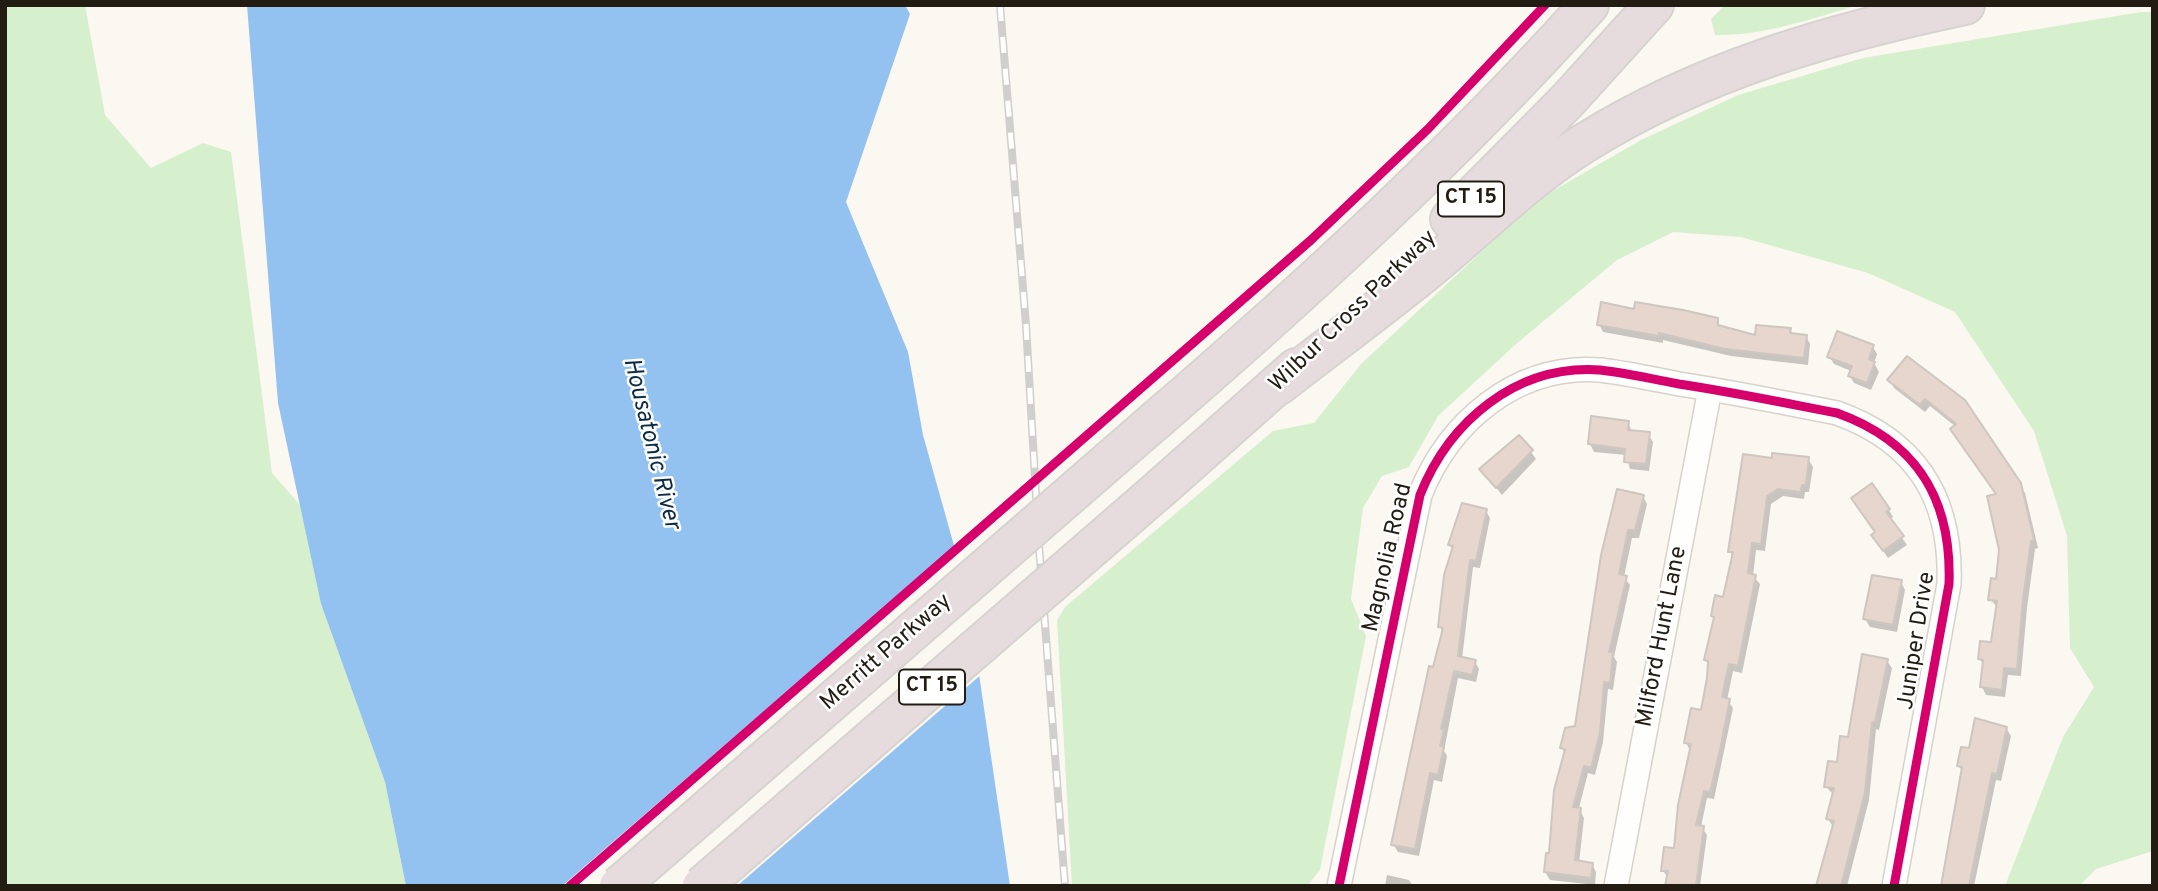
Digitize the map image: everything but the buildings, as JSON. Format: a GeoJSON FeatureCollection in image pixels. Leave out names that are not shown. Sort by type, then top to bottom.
{"type":"FeatureCollection","features":[{"type":"Feature","properties":{"kind":"highway","name":"Wilbur Cross Parkway"},"geometry":{"type":"LineString","coordinates":[[1155,421],[1391,210],[1497,104],[1589,5]]}},
{"type":"Feature","properties":{"kind":"highway","name":"Wilbur Cross Parkway"},"geometry":{"type":"LineString","coordinates":[[702,886],[1279,385],[1520,150],[1654,5]]}},
{"type":"Feature","properties":{"kind":"highway"},"geometry":{"type":"LineString","coordinates":[[1279,385],[1429,269],[1553,164],[1619,123],[1691,87],[1774,54],[1890,21],[1965,5]]}},
{"type":"Feature","properties":{"kind":"highway","name":"Merritt Parkway"},"geometry":{"type":"LineString","coordinates":[[619,886],[1155,421]]}},
{"type":"Feature","properties":{"kind":"street","name":"Magnolia Road"},"geometry":{"type":"LineString","coordinates":[[1339,886],[1420,495],[1440,453],[1457,431],[1491,401],[1531,380],[1553,373],[1600,370],[1710,389]]}},
{"type":"Feature","properties":{"kind":"street","name":"Milford Hunt Lane"},"geometry":{"type":"LineString","coordinates":[[1616,886],[1710,389]]}},
{"type":"Feature","properties":{"kind":"street","name":"Juniper Drive"},"geometry":{"type":"LineString","coordinates":[[1710,389],[1837,413],[1863,422],[1904,451],[1927,482],[1942,513],[1950,558],[1949,584],[1894,886]]}},
{"type":"Feature","properties":{"kind":"green space"},"geometry":{"type":"Polygon","coordinates":[[[5,5],[85,5],[105,115],[151,168],[203,143],[231,152],[272,473],[300,505],[321,604],[385,782],[406,886],[5,886],[5,5]]]}},
{"type":"Feature","properties":{"kind":"green space"},"geometry":{"type":"Polygon","coordinates":[[[1725,5],[1858,5],[1769,30],[1715,35],[1711,19],[1725,5]]]}},
{"type":"Feature","properties":{"kind":"green space"},"geometry":{"type":"Polygon","coordinates":[[[2153,12],[2153,851],[2096,869],[2079,886],[2005,886],[2063,737],[2094,687],[2070,648],[2067,536],[2034,431],[1955,312],[1868,273],[1741,237],[1673,232],[1617,260],[1516,344],[1438,416],[1409,467],[1382,476],[1363,508],[1351,599],[1366,636],[1320,870],[1307,886],[1072,886],[1057,620],[1065,607],[1273,431],[1314,423],[1361,364],[1537,200],[1641,140],[1738,95],[1863,58],[2153,12]]]}},
{"type":"Feature","properties":{"kind":"water","name":"Housatonic River"},"geometry":{"type":"Polygon","coordinates":[[[247,5],[905,5],[910,14],[846,202],[908,352],[923,435],[967,592],[1010,886],[406,886],[385,782],[321,604],[278,403],[247,5]]]}},
{"type":"Feature","properties":{"kind":"pier"},"geometry":{"type":"Polygon","coordinates":[[[957,544],[970,591],[983,673],[737,886],[562,886],[957,544]]]}},
{"type":"Feature","properties":{"kind":"railway"},"geometry":{"type":"LineString","coordinates":[[1000,5],[1026,325],[1039,546],[1065,886]]}},
{"type":"Feature","properties":{"kind":"cycle path"},"geometry":{"type":"LineString","coordinates":[[570,886],[1311,240],[1428,129],[1545,5]]}},
{"type":"Feature","properties":{"kind":"cycle path"},"geometry":{"type":"LineString","coordinates":[[1339,886],[1420,495],[1433,468],[1468,422],[1489,403],[1514,388],[1541,377],[1569,371],[1600,370],[1837,413],[1865,425],[1889,440],[1909,458],[1924,478],[1936,501],[1944,526],[1949,584],[1894,886]]}}]}
